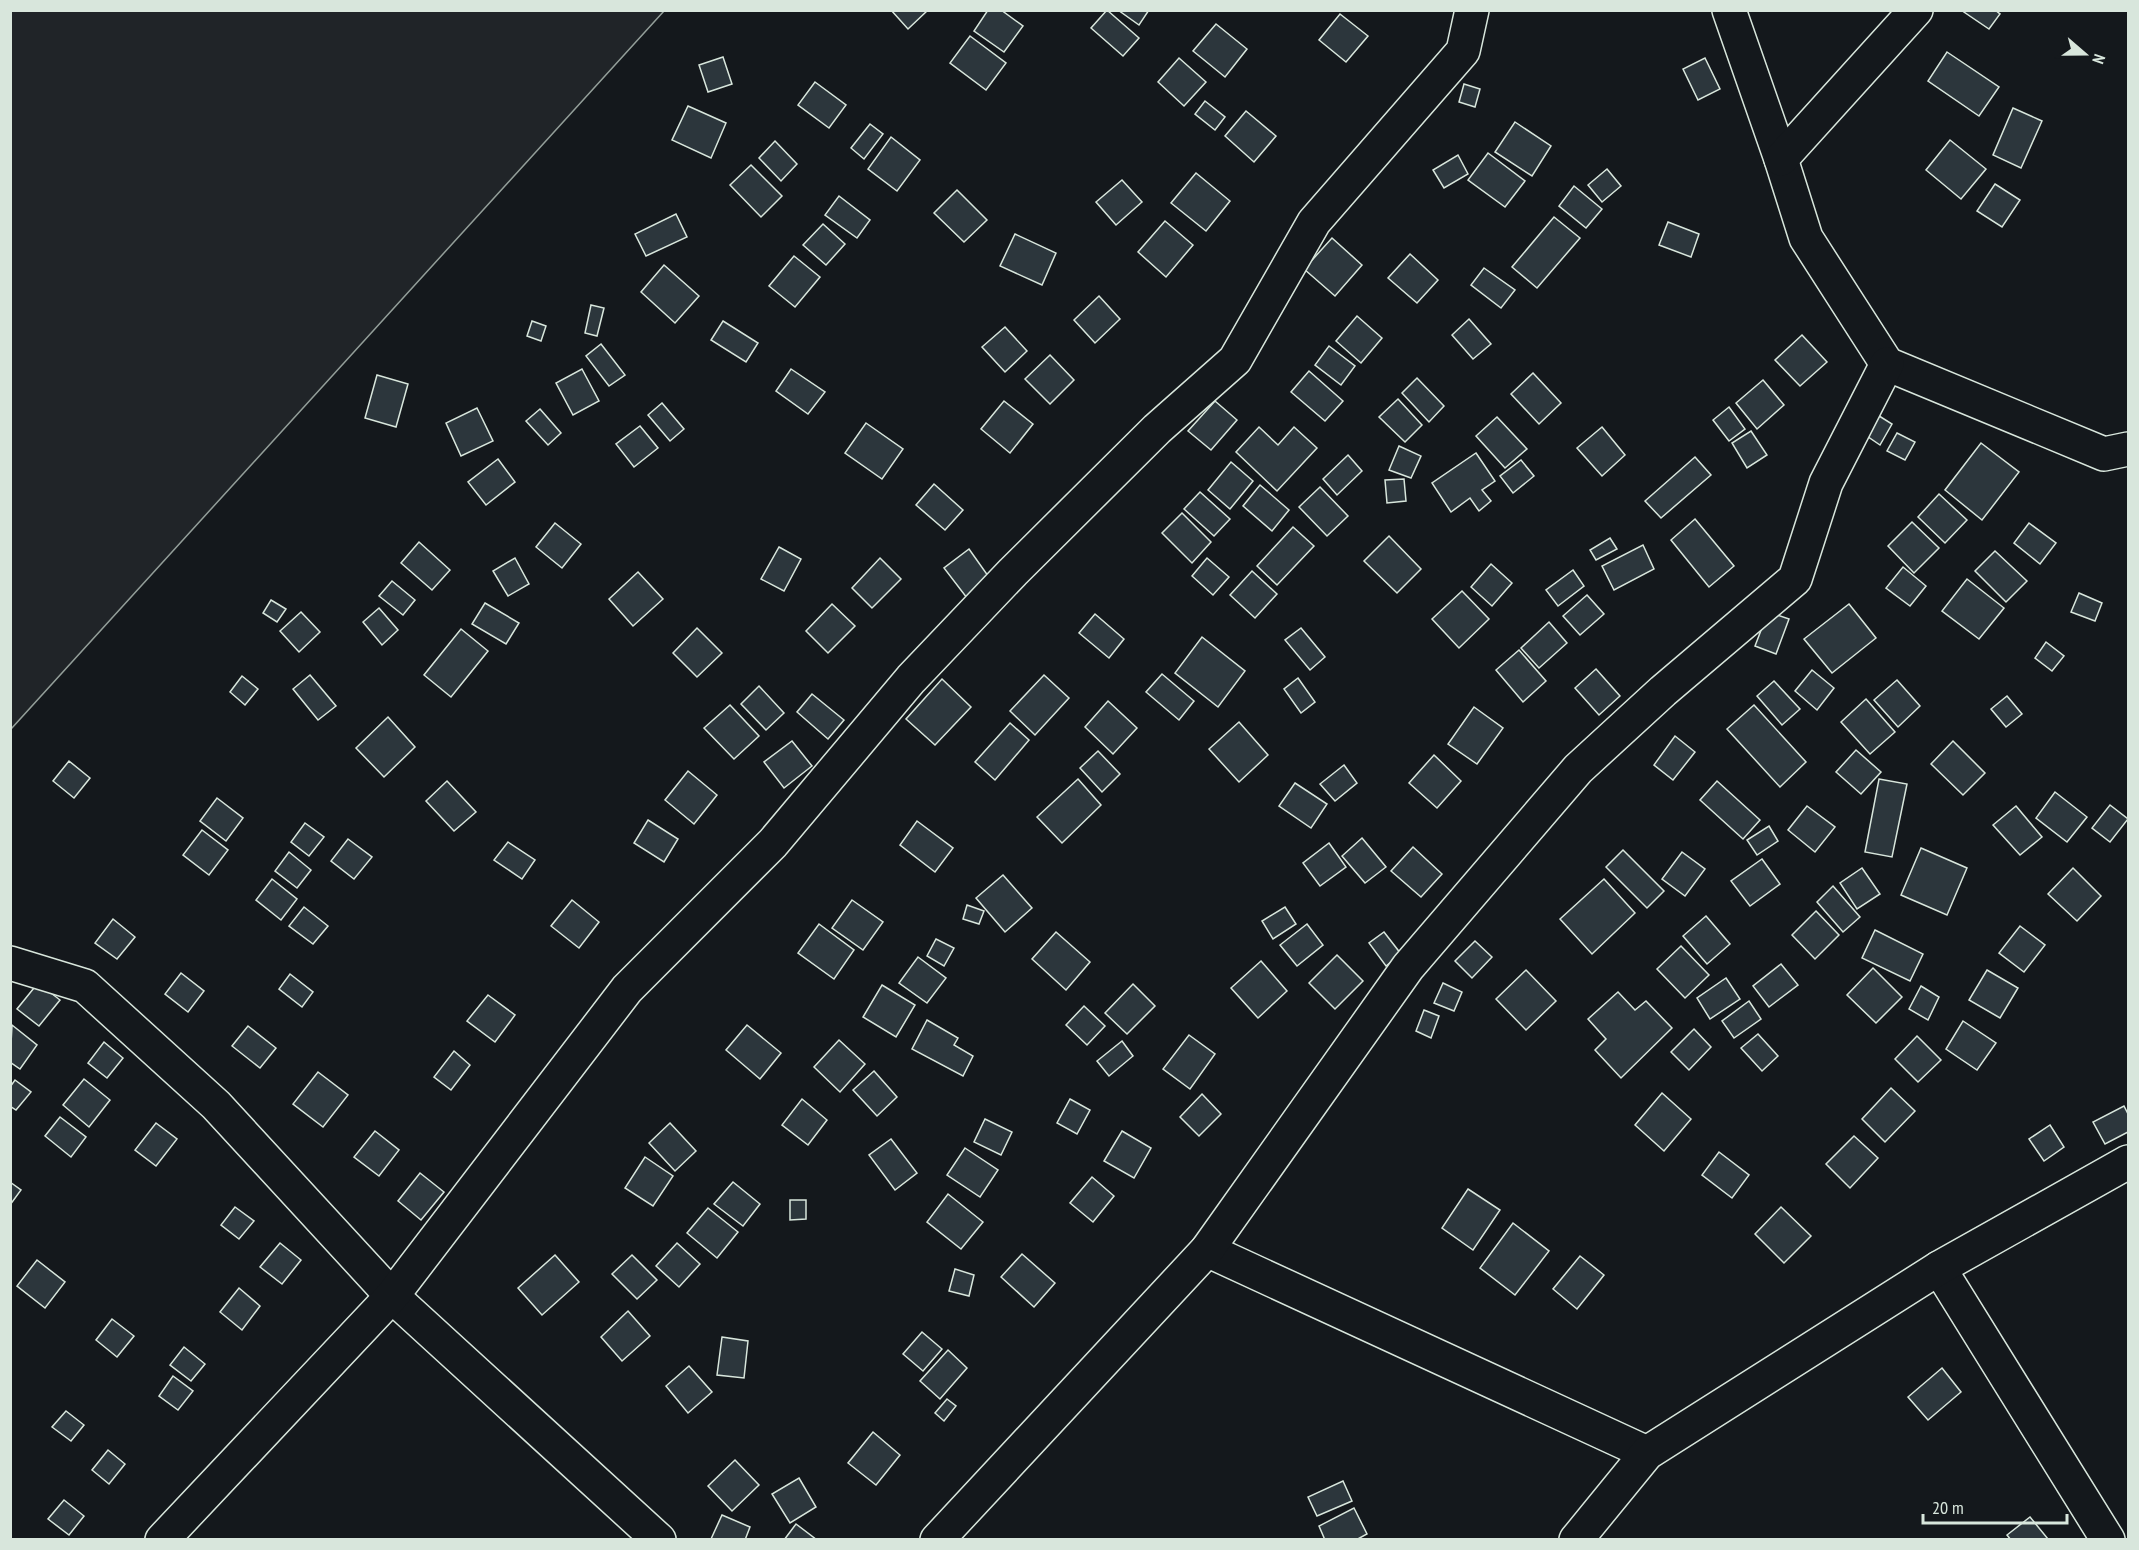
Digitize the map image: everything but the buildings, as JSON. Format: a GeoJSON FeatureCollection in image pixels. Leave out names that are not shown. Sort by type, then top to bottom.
{"type":"FeatureCollection","features":[{"type":"Feature","properties":{"kind":"street"},"geometry":{"type":"LineString","coordinates":[[162,1539],[392,1296],[627,989],[773,843],[911,679],[1013,572],[1157,429],[1235,360],[1314,222],[1463,51],[1473,10]]}},
{"type":"Feature","properties":{"kind":"street"},"geometry":{"type":"LineString","coordinates":[[1729,10],[1806,238],[1887,364],[2104,454],[2128,449]]}},
{"type":"Feature","properties":{"kind":"street"},"geometry":{"type":"LineString","coordinates":[[1781,159],[1916,10]]}},
{"type":"Feature","properties":{"kind":"street"},"geometry":{"type":"LineString","coordinates":[[936,1539],[1207,1250],[1408,967],[1570,778],[1663,691],[1795,579],[1826,483],[1887,364]]}},
{"type":"Feature","properties":{"kind":"street"},"geometry":{"type":"LineString","coordinates":[[10,963],[85,986],[216,1105],[392,1296],[659,1539]]}},
{"type":"Feature","properties":{"kind":"street"},"geometry":{"type":"LineString","coordinates":[[1576,1539],[1647,1453],[1939,1268],[2128,1162]]}},
{"type":"Feature","properties":{"kind":"street"},"geometry":{"type":"LineString","coordinates":[[1207,1250],[1647,1453]]}},
{"type":"Feature","properties":{"kind":"street"},"geometry":{"type":"LineString","coordinates":[[1939,1268],[2108,1539]]}},
{"type":"Feature","properties":{"kind":"shaded area"},"geometry":{"type":"Polygon","coordinates":[[[10,11],[664,11],[11,729],[10,11]]]}}]}
